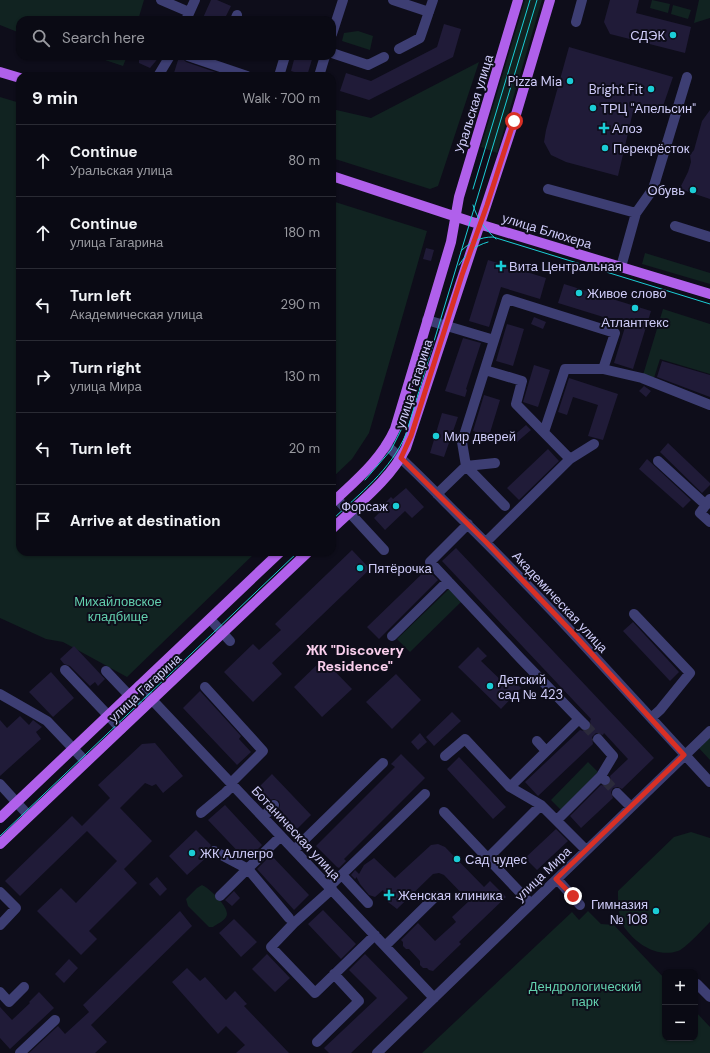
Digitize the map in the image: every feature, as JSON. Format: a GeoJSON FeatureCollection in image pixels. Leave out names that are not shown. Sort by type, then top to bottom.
{"type":"FeatureCollection","features":[{"type":"Feature","properties":{"kind":"main road","name":"Уральская улица"},"geometry":{"type":"LineString","coordinates":[[455,216],[518,0]]}},
{"type":"Feature","properties":{"kind":"main road"},"geometry":{"type":"LineString","coordinates":[[480,224],[514,121],[550,0]]}},
{"type":"Feature","properties":{"kind":"main road"},"geometry":{"type":"LineString","coordinates":[[0,72],[16,77]]}},
{"type":"Feature","properties":{"kind":"main road","name":"улица Блюхера"},"geometry":{"type":"LineString","coordinates":[[336,177],[480,224],[710,294]]}},
{"type":"Feature","properties":{"kind":"main road","name":"улица Гагарина"},"geometry":{"type":"LineString","coordinates":[[336,499],[365,473],[386,445],[395,429],[451,242],[455,216]]}},
{"type":"Feature","properties":{"kind":"main road","name":"улица Гагарина"},"geometry":{"type":"LineString","coordinates":[[336,525],[377,485],[401,458],[411,436],[480,224]]}},
{"type":"Feature","properties":{"kind":"main road","name":"улица Гагарина"},"geometry":{"type":"LineString","coordinates":[[0,818],[276,556]]}},
{"type":"Feature","properties":{"kind":"main road","name":"улица Гагарина"},"geometry":{"type":"LineString","coordinates":[[0,844],[304,556]]}},
{"type":"Feature","properties":{"kind":"street"},"geometry":{"type":"LineString","coordinates":[[161,0],[188,16],[195,0]]}},
{"type":"Feature","properties":{"kind":"street"},"geometry":{"type":"LineString","coordinates":[[336,22],[343,0]]}},
{"type":"Feature","properties":{"kind":"street"},"geometry":{"type":"LineString","coordinates":[[393,0],[429,12]]}},
{"type":"Feature","properties":{"kind":"street"},"geometry":{"type":"LineString","coordinates":[[399,49],[420,38],[433,0]]}},
{"type":"Feature","properties":{"kind":"street"},"geometry":{"type":"LineString","coordinates":[[576,22],[582,0]]}},
{"type":"Feature","properties":{"kind":"street"},"geometry":{"type":"LineString","coordinates":[[336,54],[368,65],[384,57]]}},
{"type":"Feature","properties":{"kind":"street"},"geometry":{"type":"LineString","coordinates":[[160,72],[168,60]]}},
{"type":"Feature","properties":{"kind":"street"},"geometry":{"type":"LineString","coordinates":[[217,60],[239,72]]}},
{"type":"Feature","properties":{"kind":"street"},"geometry":{"type":"LineString","coordinates":[[280,72],[284,60]]}},
{"type":"Feature","properties":{"kind":"street"},"geometry":{"type":"LineString","coordinates":[[320,72],[324,60]]}},
{"type":"Feature","properties":{"kind":"street"},"geometry":{"type":"LineString","coordinates":[[621,267],[636,213],[653,189],[687,77]]}},
{"type":"Feature","properties":{"kind":"street"},"geometry":{"type":"LineString","coordinates":[[548,188],[636,213]]}},
{"type":"Feature","properties":{"kind":"street"},"geometry":{"type":"LineString","coordinates":[[675,226],[710,237]]}},
{"type":"Feature","properties":{"kind":"street"},"geometry":{"type":"LineString","coordinates":[[505,506],[466,466],[462,442],[507,299],[615,333],[603,369]]}},
{"type":"Feature","properties":{"kind":"street"},"geometry":{"type":"LineString","coordinates":[[428,320],[494,340]]}},
{"type":"Feature","properties":{"kind":"street"},"geometry":{"type":"LineString","coordinates":[[544,432],[565,370],[603,369],[642,378],[710,405]]}},
{"type":"Feature","properties":{"kind":"street"},"geometry":{"type":"LineString","coordinates":[[485,370],[522,381],[516,404],[570,459]]}},
{"type":"Feature","properties":{"kind":"street"},"geometry":{"type":"LineString","coordinates":[[486,542],[570,459],[594,444]]}},
{"type":"Feature","properties":{"kind":"street","name":"Академическая улица"},"geometry":{"type":"LineString","coordinates":[[386,445],[486,542],[570,630],[710,782]]}},
{"type":"Feature","properties":{"kind":"street"},"geometry":{"type":"LineString","coordinates":[[658,460],[708,502],[700,513],[710,522]]}},
{"type":"Feature","properties":{"kind":"street"},"geometry":{"type":"LineString","coordinates":[[437,494],[466,466],[495,463]]}},
{"type":"Feature","properties":{"kind":"street"},"geometry":{"type":"LineString","coordinates":[[336,502],[349,512],[384,550]]}},
{"type":"Feature","properties":{"kind":"street"},"geometry":{"type":"LineString","coordinates":[[468,524],[430,562],[520,659],[582,722],[546,751],[510,786]]}},
{"type":"Feature","properties":{"kind":"street"},"geometry":{"type":"LineString","coordinates":[[392,636],[448,581]]}},
{"type":"Feature","properties":{"kind":"street"},"geometry":{"type":"LineString","coordinates":[[634,614],[690,673],[660,710],[651,718]]}},
{"type":"Feature","properties":{"kind":"street"},"geometry":{"type":"LineString","coordinates":[[210,619],[230,641]]}},
{"type":"Feature","properties":{"kind":"street"},"geometry":{"type":"LineString","coordinates":[[65,670],[121,729]]}},
{"type":"Feature","properties":{"kind":"street"},"geometry":{"type":"LineString","coordinates":[[106,671],[142,709]]}},
{"type":"Feature","properties":{"kind":"street","name":"Ботаническая улица"},"geometry":{"type":"LineString","coordinates":[[139,686],[434,998]]}},
{"type":"Feature","properties":{"kind":"street"},"geometry":{"type":"LineString","coordinates":[[201,813],[224,794],[263,751],[204,687]]}},
{"type":"Feature","properties":{"kind":"street"},"geometry":{"type":"LineString","coordinates":[[0,694],[47,721],[86,762]]}},
{"type":"Feature","properties":{"kind":"street","name":"улица Мира"},"geometry":{"type":"LineString","coordinates":[[377,1053],[710,731]]}},
{"type":"Feature","properties":{"kind":"street"},"geometry":{"type":"LineString","coordinates":[[445,756],[464,739],[510,786],[541,805],[586,850]]}},
{"type":"Feature","properties":{"kind":"street"},"geometry":{"type":"LineString","coordinates":[[557,820],[603,778],[614,756],[598,739]]}},
{"type":"Feature","properties":{"kind":"street"},"geometry":{"type":"LineString","coordinates":[[536,741],[546,751]]}},
{"type":"Feature","properties":{"kind":"street"},"geometry":{"type":"LineString","coordinates":[[294,850],[383,763]]}},
{"type":"Feature","properties":{"kind":"street"},"geometry":{"type":"LineString","coordinates":[[699,770],[710,774]]}},
{"type":"Feature","properties":{"kind":"street"},"geometry":{"type":"LineString","coordinates":[[0,784],[29,816]]}},
{"type":"Feature","properties":{"kind":"street"},"geometry":{"type":"LineString","coordinates":[[617,793],[631,807]]}},
{"type":"Feature","properties":{"kind":"street"},"geometry":{"type":"LineString","coordinates":[[375,935],[315,993],[271,947],[425,794]]}},
{"type":"Feature","properties":{"kind":"street"},"geometry":{"type":"LineString","coordinates":[[263,817],[274,804]]}},
{"type":"Feature","properties":{"kind":"street"},"geometry":{"type":"LineString","coordinates":[[488,858],[541,805]]}},
{"type":"Feature","properties":{"kind":"street"},"geometry":{"type":"LineString","coordinates":[[444,812],[531,904]]}},
{"type":"Feature","properties":{"kind":"street"},"geometry":{"type":"LineString","coordinates":[[220,896],[281,836]]}},
{"type":"Feature","properties":{"kind":"street"},"geometry":{"type":"LineString","coordinates":[[214,851],[248,869],[289,918]]}},
{"type":"Feature","properties":{"kind":"street"},"geometry":{"type":"LineString","coordinates":[[342,875],[368,903]]}},
{"type":"Feature","properties":{"kind":"street"},"geometry":{"type":"LineString","coordinates":[[556,879],[580,905]]}},
{"type":"Feature","properties":{"kind":"street"},"geometry":{"type":"LineString","coordinates":[[0,892],[16,908],[0,924]]}},
{"type":"Feature","properties":{"kind":"street"},"geometry":{"type":"LineString","coordinates":[[385,946],[436,896]]}},
{"type":"Feature","properties":{"kind":"street"},"geometry":{"type":"LineString","coordinates":[[317,1042],[359,1001],[334,974]]}},
{"type":"Feature","properties":{"kind":"street"},"geometry":{"type":"LineString","coordinates":[[698,985],[710,997]]}},
{"type":"Feature","properties":{"kind":"street"},"geometry":{"type":"LineString","coordinates":[[0,992],[9,1002],[24,987]]}},
{"type":"Feature","properties":{"kind":"street"},"geometry":{"type":"LineString","coordinates":[[20,1053],[55,1020]]}},
{"type":"Feature","properties":{"kind":"green space"},"geometry":{"type":"Polygon","coordinates":[[[0,0],[144,0],[139,16],[16,16],[16,31],[0,25],[0,0]]]}},
{"type":"Feature","properties":{"kind":"green space"},"geometry":{"type":"Polygon","coordinates":[[[525,0],[542,0],[497,153],[481,147],[525,0]]]}},
{"type":"Feature","properties":{"kind":"green space"},"geometry":{"type":"Polygon","coordinates":[[[652,0],[670,4],[668,13],[650,8],[652,0]]]}},
{"type":"Feature","properties":{"kind":"green space"},"geometry":{"type":"Polygon","coordinates":[[[699,0],[710,0],[710,18],[694,23],[699,0]]]}},
{"type":"Feature","properties":{"kind":"green space"},"geometry":{"type":"Polygon","coordinates":[[[673,5],[691,10],[688,19],[671,14],[673,5]]]}},
{"type":"Feature","properties":{"kind":"green space"},"geometry":{"type":"Polygon","coordinates":[[[358,31],[373,36],[370,50],[342,41],[344,33],[358,31]]]}},
{"type":"Feature","properties":{"kind":"green space"},"geometry":{"type":"Polygon","coordinates":[[[105,60],[125,60],[123,66],[105,60]]]}},
{"type":"Feature","properties":{"kind":"green space"},"geometry":{"type":"Polygon","coordinates":[[[479,62],[438,186],[430,189],[336,159],[336,110],[371,118],[479,62]]]}},
{"type":"Feature","properties":{"kind":"green space","name":"Михайловское кладбище"},"geometry":{"type":"Polygon","coordinates":[[[0,97],[16,102],[16,556],[252,556],[127,677],[63,642],[46,639],[0,618],[0,97]]]}},
{"type":"Feature","properties":{"kind":"green space"},"geometry":{"type":"Polygon","coordinates":[[[336,202],[427,231],[369,433],[352,459],[336,474],[336,202]]]}},
{"type":"Feature","properties":{"kind":"green space"},"geometry":{"type":"Polygon","coordinates":[[[645,253],[710,273],[710,284],[642,264],[645,253]]]}},
{"type":"Feature","properties":{"kind":"green space"},"geometry":{"type":"Polygon","coordinates":[[[663,309],[710,324],[710,374],[660,359],[654,378],[643,375],[663,309]]]}},
{"type":"Feature","properties":{"kind":"green space"},"geometry":{"type":"Polygon","coordinates":[[[449,589],[461,602],[410,652],[397,639],[449,589]]]}},
{"type":"Feature","properties":{"kind":"green space"},"geometry":{"type":"Polygon","coordinates":[[[710,731],[710,760],[696,745],[710,731]]]}},
{"type":"Feature","properties":{"kind":"green space"},"geometry":{"type":"Polygon","coordinates":[[[588,762],[598,772],[561,810],[551,800],[588,762]]]}},
{"type":"Feature","properties":{"kind":"green space"},"geometry":{"type":"Polygon","coordinates":[[[691,832],[710,838],[710,922],[690,943],[678,951],[662,953],[641,944],[624,927],[619,914],[618,891],[674,837],[691,832]]]}},
{"type":"Feature","properties":{"kind":"green space"},"geometry":{"type":"Polygon","coordinates":[[[202,885],[210,890],[219,899],[226,909],[227,913],[224,920],[213,927],[209,927],[188,906],[186,899],[202,885]]]}},
{"type":"Feature","properties":{"kind":"green space","name":"Дендрологический парк"},"geometry":{"type":"Polygon","coordinates":[[[588,911],[601,924],[614,925],[662,976],[662,1041],[698,1041],[698,1014],[710,1027],[710,1053],[422,1053],[572,912],[579,920],[588,911]]]}},
{"type":"Feature","properties":{"kind":"building"},"geometry":{"type":"Polygon","coordinates":[[[211,0],[217,0],[231,6],[226,16],[204,16],[211,0]]]}},
{"type":"Feature","properties":{"kind":"building"},"geometry":{"type":"Polygon","coordinates":[[[610,0],[639,0],[636,13],[691,27],[685,53],[610,34],[604,22],[610,0]]]}},
{"type":"Feature","properties":{"kind":"building"},"geometry":{"type":"Polygon","coordinates":[[[444,24],[461,29],[453,57],[369,100],[340,91],[346,73],[371,81],[437,47],[444,24]]]}},
{"type":"Feature","properties":{"kind":"building","name":"ТРЦ \"Апельсин\""},"geometry":{"type":"Polygon","coordinates":[[[569,47],[673,77],[661,112],[635,103],[618,176],[566,162],[551,155],[544,142],[569,47]]]}},
{"type":"Feature","properties":{"kind":"building"},"geometry":{"type":"Polygon","coordinates":[[[139,60],[157,60],[150,68],[139,63],[139,60]]]}},
{"type":"Feature","properties":{"kind":"building"},"geometry":{"type":"Polygon","coordinates":[[[178,60],[184,60],[215,72],[174,72],[178,60]]]}},
{"type":"Feature","properties":{"kind":"building"},"geometry":{"type":"Polygon","coordinates":[[[294,60],[312,60],[308,72],[291,71],[294,60]]]}},
{"type":"Feature","properties":{"kind":"building"},"geometry":{"type":"Polygon","coordinates":[[[710,110],[710,199],[686,191],[680,197],[681,186],[691,162],[690,155],[694,150],[702,121],[710,110]]]}},
{"type":"Feature","properties":{"kind":"building"},"geometry":{"type":"Polygon","coordinates":[[[426,248],[434,250],[431,261],[423,259],[426,248]]]}},
{"type":"Feature","properties":{"kind":"building"},"geometry":{"type":"Polygon","coordinates":[[[488,260],[546,278],[540,299],[501,287],[489,327],[469,321],[488,260]]]}},
{"type":"Feature","properties":{"kind":"building"},"geometry":{"type":"Polygon","coordinates":[[[564,284],[651,311],[633,369],[614,363],[626,324],[558,303],[564,284]]]}},
{"type":"Feature","properties":{"kind":"building"},"geometry":{"type":"Polygon","coordinates":[[[534,317],[546,322],[543,329],[531,324],[534,317]]]}},
{"type":"Feature","properties":{"kind":"building"},"geometry":{"type":"Polygon","coordinates":[[[507,324],[524,329],[513,366],[496,361],[507,324]]]}},
{"type":"Feature","properties":{"kind":"building"},"geometry":{"type":"Polygon","coordinates":[[[463,338],[481,343],[466,389],[465,397],[445,391],[463,338]]]}},
{"type":"Feature","properties":{"kind":"building"},"geometry":{"type":"Polygon","coordinates":[[[662,361],[710,375],[710,397],[657,377],[662,361]]]}},
{"type":"Feature","properties":{"kind":"building"},"geometry":{"type":"Polygon","coordinates":[[[534,365],[550,370],[538,407],[523,402],[534,365]]]}},
{"type":"Feature","properties":{"kind":"building"},"geometry":{"type":"Polygon","coordinates":[[[569,378],[618,394],[603,440],[588,436],[598,405],[573,397],[567,415],[558,412],[569,378]]]}},
{"type":"Feature","properties":{"kind":"building"},"geometry":{"type":"Polygon","coordinates":[[[644,386],[651,391],[646,397],[639,391],[644,386]]]}},
{"type":"Feature","properties":{"kind":"building"},"geometry":{"type":"Polygon","coordinates":[[[484,395],[500,400],[489,436],[473,431],[484,395]]]}},
{"type":"Feature","properties":{"kind":"building"},"geometry":{"type":"Polygon","coordinates":[[[442,413],[458,417],[444,457],[430,453],[442,413]]]}},
{"type":"Feature","properties":{"kind":"building"},"geometry":{"type":"Polygon","coordinates":[[[526,425],[531,430],[517,442],[512,437],[526,425]]]}},
{"type":"Feature","properties":{"kind":"building"},"geometry":{"type":"Polygon","coordinates":[[[668,443],[710,483],[710,485],[702,493],[660,452],[668,443]]]}},
{"type":"Feature","properties":{"kind":"building"},"geometry":{"type":"Polygon","coordinates":[[[548,449],[559,461],[519,500],[507,488],[548,449]]]}},
{"type":"Feature","properties":{"kind":"building"},"geometry":{"type":"Polygon","coordinates":[[[647,459],[691,500],[683,508],[639,469],[647,459]]]}},
{"type":"Feature","properties":{"kind":"building"},"geometry":{"type":"Polygon","coordinates":[[[406,488],[424,507],[412,518],[405,511],[385,530],[374,518],[387,505],[385,503],[391,497],[393,499],[406,488]]]}},
{"type":"Feature","properties":{"kind":"building"},"geometry":{"type":"Polygon","coordinates":[[[456,548],[654,758],[622,789],[618,787],[613,788],[611,792],[613,798],[581,828],[570,816],[601,785],[609,785],[611,781],[610,776],[628,759],[604,733],[603,735],[596,733],[592,737],[593,744],[538,796],[525,782],[580,730],[589,730],[591,726],[591,719],[442,561],[456,548]]]}},
{"type":"Feature","properties":{"kind":"building"},"geometry":{"type":"Polygon","coordinates":[[[352,550],[370,569],[272,663],[282,674],[253,702],[224,672],[253,644],[259,650],[281,630],[275,624],[352,550]]]}},
{"type":"Feature","properties":{"kind":"building"},"geometry":{"type":"Polygon","coordinates":[[[427,569],[438,580],[379,639],[367,627],[427,569]]]}},
{"type":"Feature","properties":{"kind":"building"},"geometry":{"type":"Polygon","coordinates":[[[633,622],[679,672],[670,681],[623,631],[633,622]]]}},
{"type":"Feature","properties":{"kind":"building"},"geometry":{"type":"Polygon","coordinates":[[[74,646],[105,679],[98,686],[95,682],[90,686],[70,666],[64,664],[60,659],[74,646]]]}},
{"type":"Feature","properties":{"kind":"building"},"geometry":{"type":"Polygon","coordinates":[[[478,647],[487,656],[481,661],[507,686],[513,680],[521,688],[501,709],[458,667],[478,647]]]}},
{"type":"Feature","properties":{"kind":"building"},"geometry":{"type":"Polygon","coordinates":[[[323,659],[352,689],[322,717],[294,687],[323,659]]]}},
{"type":"Feature","properties":{"kind":"building"},"geometry":{"type":"Polygon","coordinates":[[[51,672],[74,698],[53,717],[29,692],[51,672]]]}},
{"type":"Feature","properties":{"kind":"building"},"geometry":{"type":"Polygon","coordinates":[[[396,674],[421,700],[392,729],[366,702],[396,674]]]}},
{"type":"Feature","properties":{"kind":"building"},"geometry":{"type":"Polygon","coordinates":[[[200,691],[241,736],[239,739],[251,752],[237,765],[183,708],[200,691]]]}},
{"type":"Feature","properties":{"kind":"building"},"geometry":{"type":"Polygon","coordinates":[[[452,712],[461,721],[434,746],[426,737],[452,712]]]}},
{"type":"Feature","properties":{"kind":"building"},"geometry":{"type":"Polygon","coordinates":[[[20,716],[29,725],[33,720],[42,727],[36,732],[41,739],[0,776],[0,720],[7,728],[20,716]]]}},
{"type":"Feature","properties":{"kind":"building"},"geometry":{"type":"Polygon","coordinates":[[[420,733],[427,742],[418,750],[411,742],[420,733]]]}},
{"type":"Feature","properties":{"kind":"building"},"geometry":{"type":"Polygon","coordinates":[[[155,743],[183,776],[163,793],[156,784],[152,786],[145,783],[120,808],[152,841],[124,869],[137,883],[89,931],[97,939],[81,955],[37,911],[61,888],[76,903],[117,861],[87,831],[20,896],[5,881],[72,816],[82,826],[110,798],[98,785],[142,744],[155,743]]]}},
{"type":"Feature","properties":{"kind":"building"},"geometry":{"type":"Polygon","coordinates":[[[401,754],[425,778],[344,859],[346,861],[339,868],[337,867],[316,846],[395,767],[391,764],[401,754]]]}},
{"type":"Feature","properties":{"kind":"building"},"geometry":{"type":"Polygon","coordinates":[[[459,757],[506,807],[493,819],[447,769],[459,757]]]}},
{"type":"Feature","properties":{"kind":"building"},"geometry":{"type":"Polygon","coordinates":[[[272,774],[311,815],[297,829],[279,810],[279,801],[274,799],[270,800],[258,788],[272,774]]]}},
{"type":"Feature","properties":{"kind":"building"},"geometry":{"type":"Polygon","coordinates":[[[225,805],[262,845],[247,860],[208,820],[225,805]]]}},
{"type":"Feature","properties":{"kind":"building"},"geometry":{"type":"Polygon","coordinates":[[[556,829],[568,841],[537,870],[525,858],[556,829]]]}},
{"type":"Feature","properties":{"kind":"building","name":"ЖК Аллегро"},"geometry":{"type":"Polygon","coordinates":[[[196,830],[211,845],[208,851],[209,855],[187,875],[169,856],[196,830]]]}},
{"type":"Feature","properties":{"kind":"building"},"geometry":{"type":"Polygon","coordinates":[[[438,844],[445,847],[484,887],[490,881],[506,897],[459,942],[461,944],[433,971],[423,968],[420,965],[420,961],[409,949],[406,949],[403,946],[403,942],[401,940],[418,923],[435,941],[456,922],[452,917],[469,901],[444,875],[439,873],[433,874],[397,909],[388,902],[383,890],[375,897],[369,895],[360,884],[357,877],[355,879],[351,875],[355,870],[359,874],[364,865],[374,858],[395,878],[431,845],[438,844]]]}},
{"type":"Feature","properties":{"kind":"building"},"geometry":{"type":"Polygon","coordinates":[[[271,855],[309,895],[294,910],[257,869],[271,855]]]}},
{"type":"Feature","properties":{"kind":"building"},"geometry":{"type":"Polygon","coordinates":[[[157,877],[167,889],[160,896],[149,884],[157,877]]]}},
{"type":"Feature","properties":{"kind":"building"},"geometry":{"type":"Polygon","coordinates":[[[234,891],[240,898],[232,906],[225,900],[234,891]]]}},
{"type":"Feature","properties":{"kind":"building"},"geometry":{"type":"Polygon","coordinates":[[[323,910],[356,944],[341,959],[308,924],[323,910]]]}},
{"type":"Feature","properties":{"kind":"building"},"geometry":{"type":"Polygon","coordinates":[[[180,911],[192,926],[91,1025],[107,1042],[95,1053],[29,1053],[58,1026],[65,1034],[89,1012],[83,1005],[180,911]]]}},
{"type":"Feature","properties":{"kind":"building"},"geometry":{"type":"Polygon","coordinates":[[[234,919],[257,942],[241,957],[219,933],[234,919]]]}},
{"type":"Feature","properties":{"kind":"building"},"geometry":{"type":"Polygon","coordinates":[[[267,954],[290,978],[275,992],[252,969],[267,954]]]}},
{"type":"Feature","properties":{"kind":"building"},"geometry":{"type":"Polygon","coordinates":[[[365,954],[408,998],[351,1053],[329,1053],[324,1048],[377,998],[349,970],[365,954]]]}},
{"type":"Feature","properties":{"kind":"building"},"geometry":{"type":"Polygon","coordinates":[[[69,959],[78,968],[64,983],[55,974],[69,959]]]}},
{"type":"Feature","properties":{"kind":"building"},"geometry":{"type":"Polygon","coordinates":[[[187,968],[200,981],[205,977],[226,1000],[235,991],[247,1004],[244,1006],[289,1053],[236,1053],[245,1045],[226,1026],[218,1034],[172,982],[187,968]]]}},
{"type":"Feature","properties":{"kind":"building"},"geometry":{"type":"Polygon","coordinates":[[[39,992],[54,1008],[10,1049],[0,1038],[0,1007],[12,1020],[39,992]]]}},
{"type":"Feature","properties":{"kind":"tunnel"},"geometry":{"type":"LineString","coordinates":[[585,725],[598,739]]}},
{"type":"Feature","properties":{"kind":"tunnel"},"geometry":{"type":"LineString","coordinates":[[605,780],[617,793]]}},
{"type":"Feature","properties":{"kind":"tram line"},"geometry":{"type":"LineString","coordinates":[[473,189],[530,0]]}},
{"type":"Feature","properties":{"kind":"tram line"},"geometry":{"type":"LineString","coordinates":[[336,516],[374,481],[392,459],[406,434],[537,0]]}},
{"type":"Feature","properties":{"kind":"tram line"},"geometry":{"type":"LineString","coordinates":[[473,205],[482,224],[496,239]]}},
{"type":"Feature","properties":{"kind":"tram line"},"geometry":{"type":"LineString","coordinates":[[461,251],[476,241],[493,237],[710,304]]}},
{"type":"Feature","properties":{"kind":"tram line"},"geometry":{"type":"LineString","coordinates":[[459,265],[471,250],[488,242]]}},
{"type":"Feature","properties":{"kind":"tram line"},"geometry":{"type":"LineString","coordinates":[[365,480],[391,450],[401,430]]}},
{"type":"Feature","properties":{"kind":"tram line"},"geometry":{"type":"LineString","coordinates":[[0,836],[294,556]]}},
{"type":"Feature","properties":{"kind":"place","name":"СДЭК"},"geometry":{"type":"Point","coordinates":[673,35]}},
{"type":"Feature","properties":{"kind":"place","name":"Pizza Mia"},"geometry":{"type":"Point","coordinates":[570,81]}},
{"type":"Feature","properties":{"kind":"place","name":"Bright Fit"},"geometry":{"type":"Point","coordinates":[651,89]}},
{"type":"Feature","properties":{"kind":"place","name":"ТРЦ \"Апельсин\""},"geometry":{"type":"Point","coordinates":[593,108]}},
{"type":"Feature","properties":{"kind":"place","name":"Алоэ"},"geometry":{"type":"Point","coordinates":[604,128]}},
{"type":"Feature","properties":{"kind":"place","name":"Перекрёсток"},"geometry":{"type":"Point","coordinates":[605,148]}},
{"type":"Feature","properties":{"kind":"place","name":"Обувь"},"geometry":{"type":"Point","coordinates":[693,190]}},
{"type":"Feature","properties":{"kind":"place","name":"Вита Центральная"},"geometry":{"type":"Point","coordinates":[501,266]}},
{"type":"Feature","properties":{"kind":"place","name":"Живое слово"},"geometry":{"type":"Point","coordinates":[579,293]}},
{"type":"Feature","properties":{"kind":"place","name":"Атланттекс"},"geometry":{"type":"Point","coordinates":[635,308]}},
{"type":"Feature","properties":{"kind":"place","name":"Мир дверей"},"geometry":{"type":"Point","coordinates":[436,436]}},
{"type":"Feature","properties":{"kind":"place","name":"Форсаж"},"geometry":{"type":"Point","coordinates":[396,506]}},
{"type":"Feature","properties":{"kind":"place","name":"Пятёрочка"},"geometry":{"type":"Point","coordinates":[360,568]}},
{"type":"Feature","properties":{"kind":"place","name":"Детский сад № 423"},"geometry":{"type":"Point","coordinates":[490,686]}},
{"type":"Feature","properties":{"kind":"place","name":"ЖК Аллегро"},"geometry":{"type":"Point","coordinates":[192,853]}},
{"type":"Feature","properties":{"kind":"place","name":"Сад чудес"},"geometry":{"type":"Point","coordinates":[457,859]}},
{"type":"Feature","properties":{"kind":"place","name":"Женская клиника"},"geometry":{"type":"Point","coordinates":[389,895]}},
{"type":"Feature","properties":{"kind":"place","name":"Гимназия № 108"},"geometry":{"type":"Point","coordinates":[656,911]}},
{"type":"Feature","properties":{"kind":"district","name":"ЖК \"Discovery Residence\""},"geometry":{"type":"Point","coordinates":[355,658]}},
{"type":"Feature","properties":{"kind":"route"},"geometry":{"type":"LineString","coordinates":[[514,121],[487,205],[462,275],[411,436],[401,458],[486,542],[570,630],[684,755],[556,879],[573,896]]}}]}
